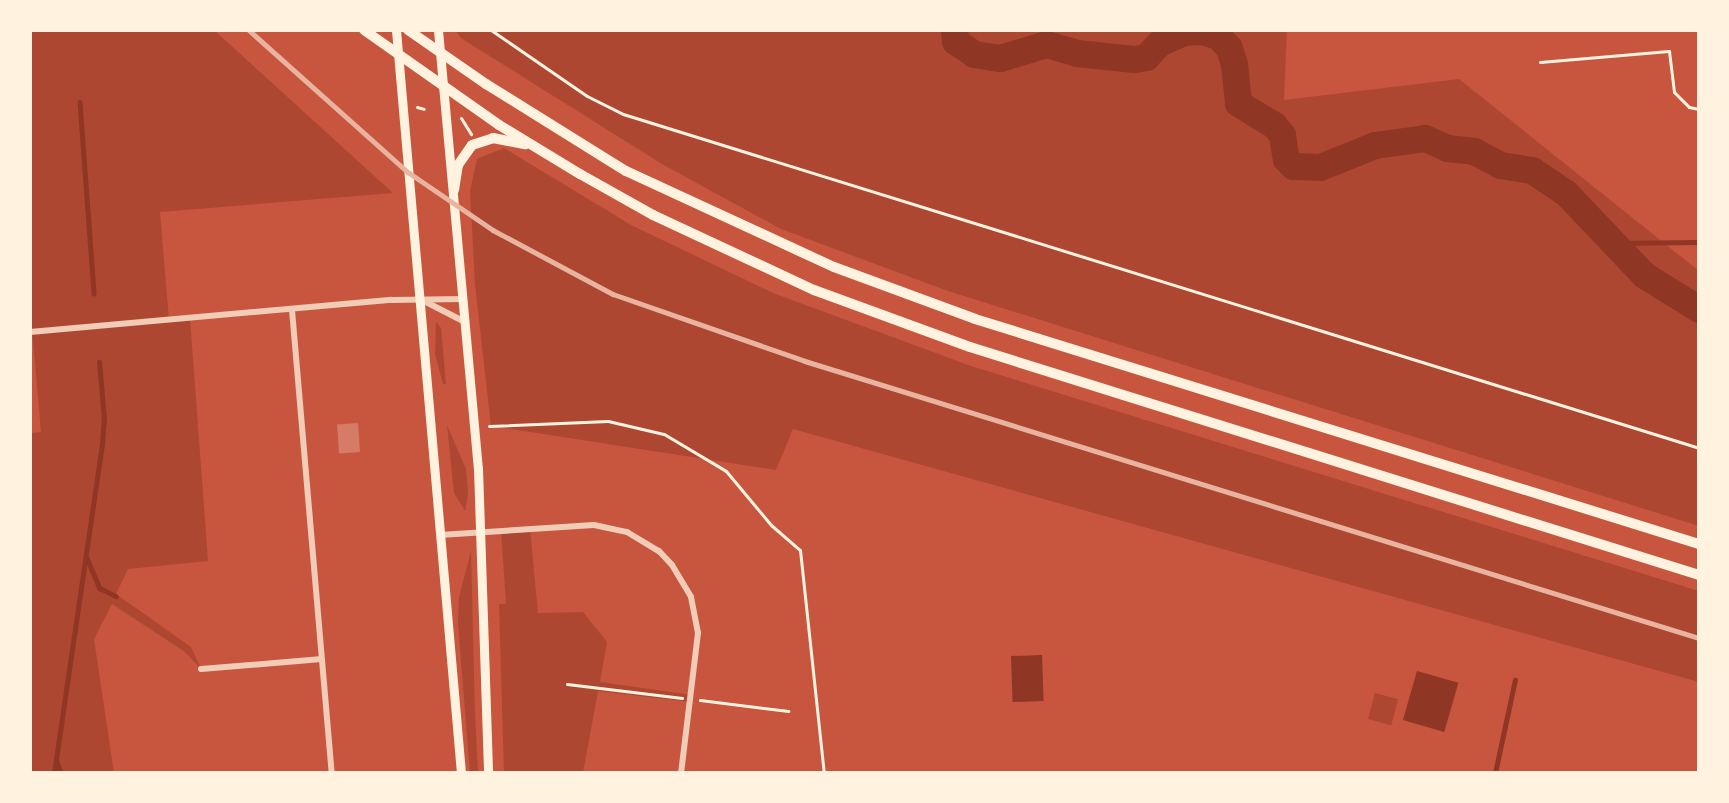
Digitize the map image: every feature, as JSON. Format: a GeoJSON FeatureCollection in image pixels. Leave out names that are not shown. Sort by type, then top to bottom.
{"type":"FeatureCollection","features":[{"type":"Feature","properties":{"kind":"main road"},"geometry":{"type":"LineString","coordinates":[[364,30],[398,57],[538,148],[663,220],[804,285],[970,347],[1699,574]]}},
{"type":"Feature","properties":{"kind":"main road"},"geometry":{"type":"LineString","coordinates":[[396,30],[461,773]]}},
{"type":"Feature","properties":{"kind":"main road"},"geometry":{"type":"LineString","coordinates":[[408,30],[626,171],[834,267],[975,319],[1699,544]]}},
{"type":"Feature","properties":{"kind":"main road"},"geometry":{"type":"LineString","coordinates":[[438,30],[454,190],[481,532],[488,773]]}},
{"type":"Feature","properties":{"kind":"main road"},"geometry":{"type":"LineString","coordinates":[[454,190],[462,157],[479,141],[500,138],[538,148]]}},
{"type":"Feature","properties":{"kind":"street"},"geometry":{"type":"LineString","coordinates":[[30,332],[421,300],[463,299]]}},
{"type":"Feature","properties":{"kind":"street"},"geometry":{"type":"LineString","coordinates":[[421,300],[465,322]]}},
{"type":"Feature","properties":{"kind":"street"},"geometry":{"type":"LineString","coordinates":[[292,310],[332,773]]}},
{"type":"Feature","properties":{"kind":"street"},"geometry":{"type":"LineString","coordinates":[[440,535],[594,525],[627,532],[659,551],[683,580],[696,614],[697,652],[681,773]]}},
{"type":"Feature","properties":{"kind":"street"},"geometry":{"type":"LineString","coordinates":[[201,669],[322,659]]}},
{"type":"Feature","properties":{"kind":"path"},"geometry":{"type":"LineString","coordinates":[[491,30],[587,96],[623,114],[1699,448]]}},
{"type":"Feature","properties":{"kind":"path"},"geometry":{"type":"LineString","coordinates":[[1540,62],[1669,51],[1674,92],[1689,107],[1699,109]]}},
{"type":"Feature","properties":{"kind":"path"},"geometry":{"type":"LineString","coordinates":[[417,107],[424,110]]}},
{"type":"Feature","properties":{"kind":"path"},"geometry":{"type":"LineString","coordinates":[[461,118],[471,134]]}},
{"type":"Feature","properties":{"kind":"path"},"geometry":{"type":"LineString","coordinates":[[489,426],[608,421],[664,434],[726,471],[771,525],[801,550],[824,773]]}},
{"type":"Feature","properties":{"kind":"path"},"geometry":{"type":"LineString","coordinates":[[567,684],[789,711]]}},
{"type":"Feature","properties":{"kind":"shaded area"},"geometry":{"type":"Polygon","coordinates":[[[30,30],[214,30],[393,193],[160,212],[169,320],[190,318],[208,561],[128,569],[116,594],[191,647],[201,669],[185,652],[112,604],[94,639],[114,773],[30,773],[30,433],[41,432],[30,306],[30,30]]]}},
{"type":"Feature","properties":{"kind":"shaded area"},"geometry":{"type":"Polygon","coordinates":[[[455,30],[1287,30],[1284,100],[1459,79],[1699,271],[1699,526],[948,291],[781,229],[662,164],[461,38],[455,30]]]}},
{"type":"Feature","properties":{"kind":"shaded area"},"geometry":{"type":"Polygon","coordinates":[[[504,148],[631,225],[773,293],[971,366],[1699,591],[1699,682],[793,429],[776,470],[491,426],[475,285],[470,191],[477,159],[504,148]]]}},
{"type":"Feature","properties":{"kind":"shaded area"},"geometry":{"type":"Polygon","coordinates":[[[436,322],[441,328],[446,384],[443,384],[435,354],[436,322]]]}},
{"type":"Feature","properties":{"kind":"shaded area"},"geometry":{"type":"Polygon","coordinates":[[[447,425],[466,469],[468,494],[465,511],[454,493],[447,425]]]}},
{"type":"Feature","properties":{"kind":"shaded area"},"geometry":{"type":"Polygon","coordinates":[[[530,528],[538,613],[583,612],[607,642],[600,682],[692,695],[691,702],[598,691],[583,773],[504,773],[499,604],[506,604],[501,530],[530,528]]]}},
{"type":"Feature","properties":{"kind":"shaded area"},"geometry":{"type":"Polygon","coordinates":[[[471,551],[478,773],[470,773],[458,623],[459,597],[471,551]]]}},
{"type":"Feature","properties":{"kind":"shaded area"},"geometry":{"type":"Polygon","coordinates":[[[1042,655],[1044,701],[1013,702],[1011,656],[1042,655]]]}},
{"type":"Feature","properties":{"kind":"shaded area"},"geometry":{"type":"Polygon","coordinates":[[[1417,671],[1458,683],[1444,732],[1403,720],[1417,671]]]}},
{"type":"Feature","properties":{"kind":"shaded area"},"geometry":{"type":"Polygon","coordinates":[[[1375,693],[1398,699],[1391,725],[1368,719],[1375,693]]]}},
{"type":"Feature","properties":{"kind":"building"},"geometry":{"type":"Polygon","coordinates":[[[358,423],[360,452],[339,453],[337,424],[358,423]]]}},
{"type":"Feature","properties":{"kind":"waterway"},"geometry":{"type":"LineString","coordinates":[[954,30],[955,41],[974,54],[1000,58],[1046,44],[1077,53],[1134,59],[1146,57],[1159,43],[1184,32],[1202,31],[1218,36],[1229,48],[1234,64],[1238,103],[1274,125],[1282,135],[1286,159],[1293,166],[1320,167],[1375,145],[1425,138],[1447,148],[1474,151],[1500,165],[1532,170],[1566,193],[1644,275],[1699,309]]}},
{"type":"Feature","properties":{"kind":"waterway"},"geometry":{"type":"LineString","coordinates":[[80,102],[94,293]]}},
{"type":"Feature","properties":{"kind":"waterway"},"geometry":{"type":"LineString","coordinates":[[1614,243],[1699,242]]}},
{"type":"Feature","properties":{"kind":"waterway"},"geometry":{"type":"LineString","coordinates":[[54,773],[102,445],[104,419],[99,362]]}},
{"type":"Feature","properties":{"kind":"waterway"},"geometry":{"type":"LineString","coordinates":[[87,558],[100,588],[116,596]]}},
{"type":"Feature","properties":{"kind":"waterway"},"geometry":{"type":"LineString","coordinates":[[1495,773],[1515,680]]}},
{"type":"Feature","properties":{"kind":"waterway"},"geometry":{"type":"LineString","coordinates":[[57,761],[61,773]]}},
{"type":"Feature","properties":{"kind":"railway"},"geometry":{"type":"LineString","coordinates":[[249,30],[408,172],[493,230],[613,294],[805,361],[1699,638]]}}]}
